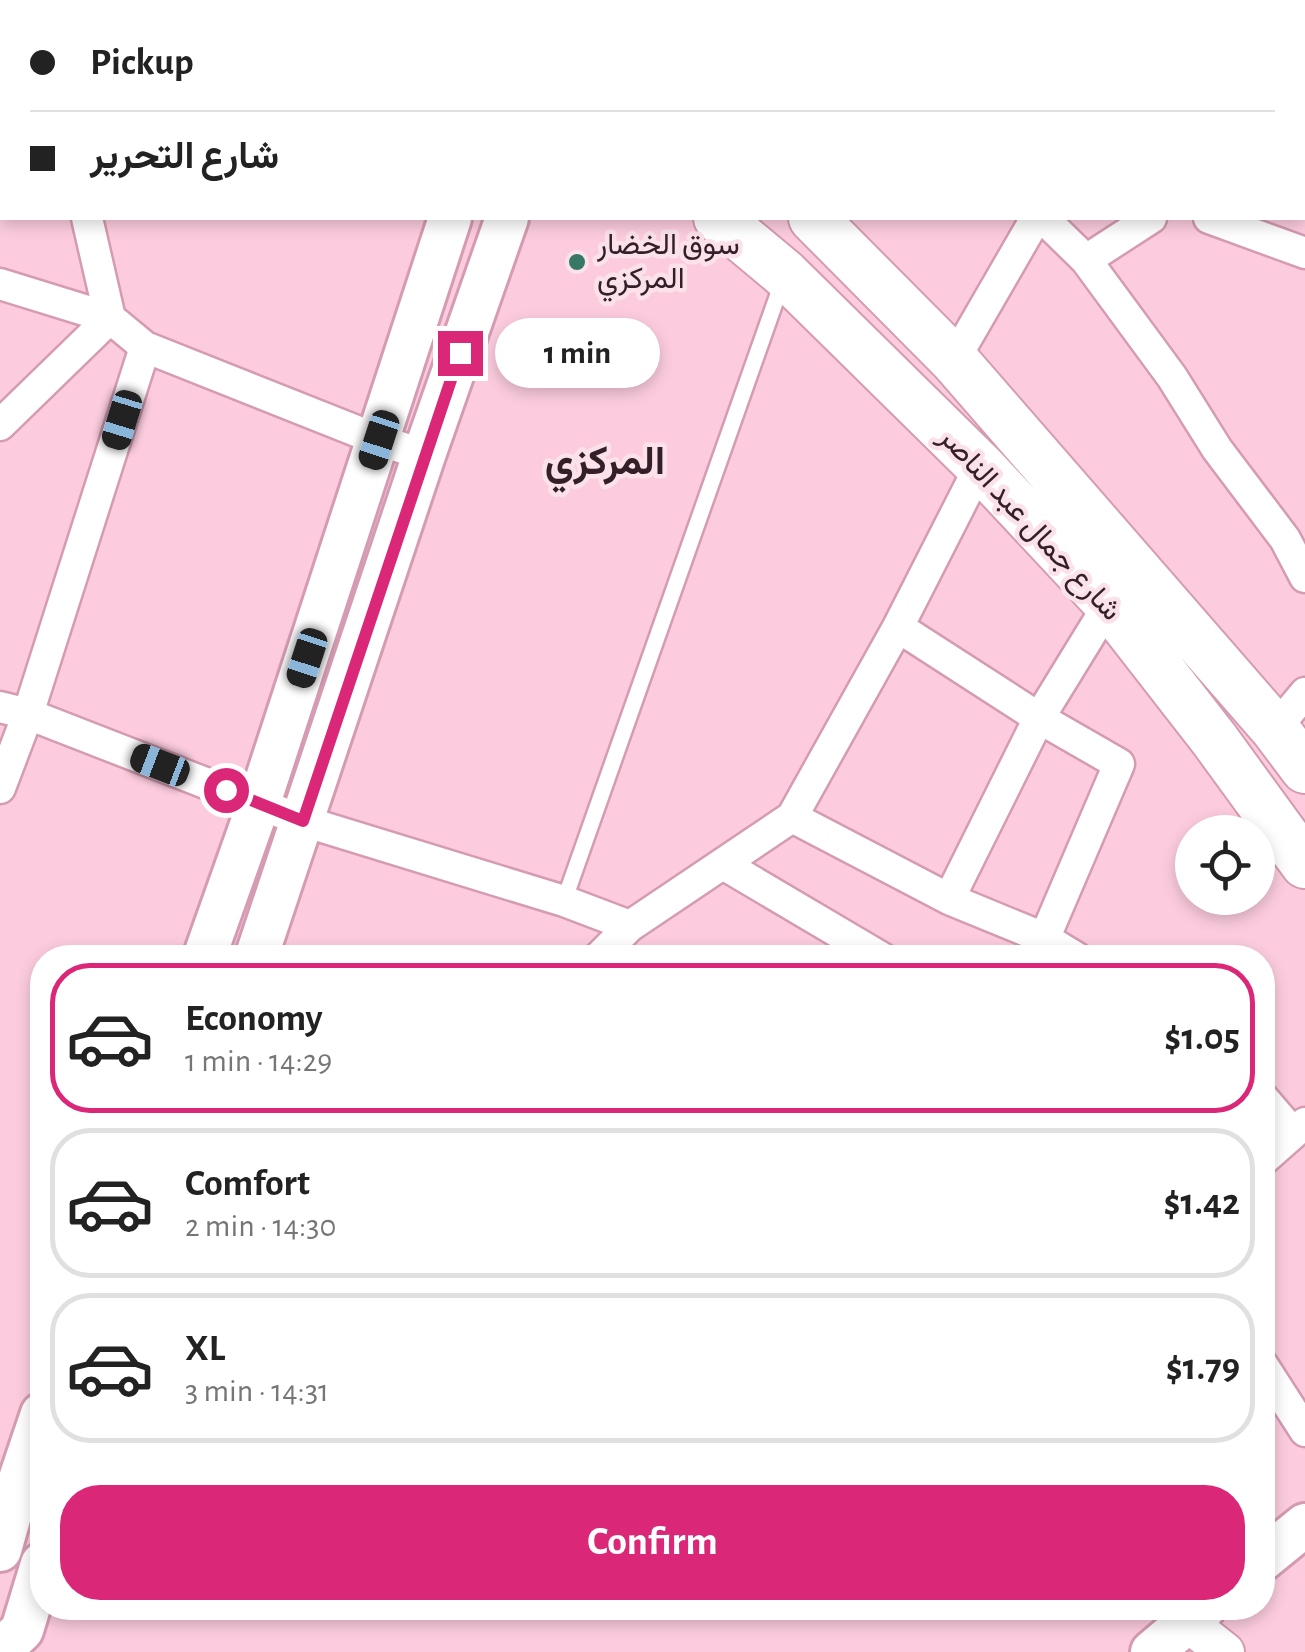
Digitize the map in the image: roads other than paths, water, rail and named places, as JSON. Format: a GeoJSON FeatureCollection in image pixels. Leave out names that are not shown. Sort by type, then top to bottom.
{"type":"FeatureCollection","features":[{"type":"Feature","properties":{"kind":"main road"},"geometry":{"type":"LineString","coordinates":[[209,945],[259,803],[449,220]]}},
{"type":"Feature","properties":{"kind":"main road"},"geometry":{"type":"LineString","coordinates":[[260,945],[506,220]]}},
{"type":"Feature","properties":{"kind":"main road","name":"شارع جمال عبد الناصر"},"geometry":{"type":"LineString","coordinates":[[720,220],[785,274],[980,466],[1108,604],[1305,864]]}},
{"type":"Feature","properties":{"kind":"main road","name":"شارع جمال عبد الناصر"},"geometry":{"type":"LineString","coordinates":[[816,220],[954,360],[1275,729],[1305,769]]}},
{"type":"Feature","properties":{"kind":"main road"},"geometry":{"type":"LineString","coordinates":[[0,1550],[30,1483]]}},
{"type":"Feature","properties":{"kind":"main road"},"geometry":{"type":"LineString","coordinates":[[1275,1549],[1305,1525]]}},
{"type":"Feature","properties":{"kind":"main road"},"geometry":{"type":"LineString","coordinates":[[0,1651],[22,1630],[30,1604]]}},
{"type":"Feature","properties":{"kind":"main road"},"geometry":{"type":"LineString","coordinates":[[1152,1652],[1190,1620]]}},
{"type":"Feature","properties":{"kind":"street"},"geometry":{"type":"LineString","coordinates":[[87,220],[110,318]]}},
{"type":"Feature","properties":{"kind":"street"},"geometry":{"type":"LineString","coordinates":[[954,360],[1038,220]]}},
{"type":"Feature","properties":{"kind":"street"},"geometry":{"type":"LineString","coordinates":[[1041,220],[1086,260],[1172,378],[1216,450],[1286,538],[1305,577]]}},
{"type":"Feature","properties":{"kind":"street"},"geometry":{"type":"LineString","coordinates":[[1086,260],[1148,220]]}},
{"type":"Feature","properties":{"kind":"street"},"geometry":{"type":"LineString","coordinates":[[1215,220],[1305,252]]}},
{"type":"Feature","properties":{"kind":"street"},"geometry":{"type":"LineString","coordinates":[[0,284],[110,318],[145,347],[424,455]]}},
{"type":"Feature","properties":{"kind":"street"},"geometry":{"type":"LineString","coordinates":[[0,425],[110,318]]}},
{"type":"Feature","properties":{"kind":"street"},"geometry":{"type":"LineString","coordinates":[[0,788],[14,710],[145,347]]}},
{"type":"Feature","properties":{"kind":"street"},"geometry":{"type":"LineString","coordinates":[[611,945],[630,926],[792,818],[898,627],[980,466]]}},
{"type":"Feature","properties":{"kind":"street"},"geometry":{"type":"LineString","coordinates":[[948,899],[1039,718],[1108,604]]}},
{"type":"Feature","properties":{"kind":"street"},"geometry":{"type":"LineString","coordinates":[[898,627],[1039,718],[1119,764],[1041,945]]}},
{"type":"Feature","properties":{"kind":"street"},"geometry":{"type":"LineString","coordinates":[[1275,729],[1305,693]]}},
{"type":"Feature","properties":{"kind":"street"},"geometry":{"type":"LineString","coordinates":[[14,710],[303,821],[564,901],[630,926]]}},
{"type":"Feature","properties":{"kind":"street"},"geometry":{"type":"LineString","coordinates":[[792,818],[1034,945]]}},
{"type":"Feature","properties":{"kind":"street"},"geometry":{"type":"LineString","coordinates":[[723,864],[860,945]]}},
{"type":"Feature","properties":{"kind":"street"},"geometry":{"type":"LineString","coordinates":[[1275,1109],[1299,1128],[1275,1149]]}},
{"type":"Feature","properties":{"kind":"street"},"geometry":{"type":"LineString","coordinates":[[1275,1384],[1305,1431]]}},
{"type":"Feature","properties":{"kind":"street"},"geometry":{"type":"LineString","coordinates":[[1200,1620],[1225,1652]]}},
{"type":"Feature","properties":{"kind":"lane"},"geometry":{"type":"LineString","coordinates":[[564,901],[785,274]]}},
{"type":"Feature","properties":{"kind":"place","name":"سوق الخضار المركزي"},"geometry":{"type":"Point","coordinates":[577,262]}},
{"type":"Feature","properties":{"kind":"district","name":"المركزي"},"geometry":{"type":"Point","coordinates":[605,462]}}]}
